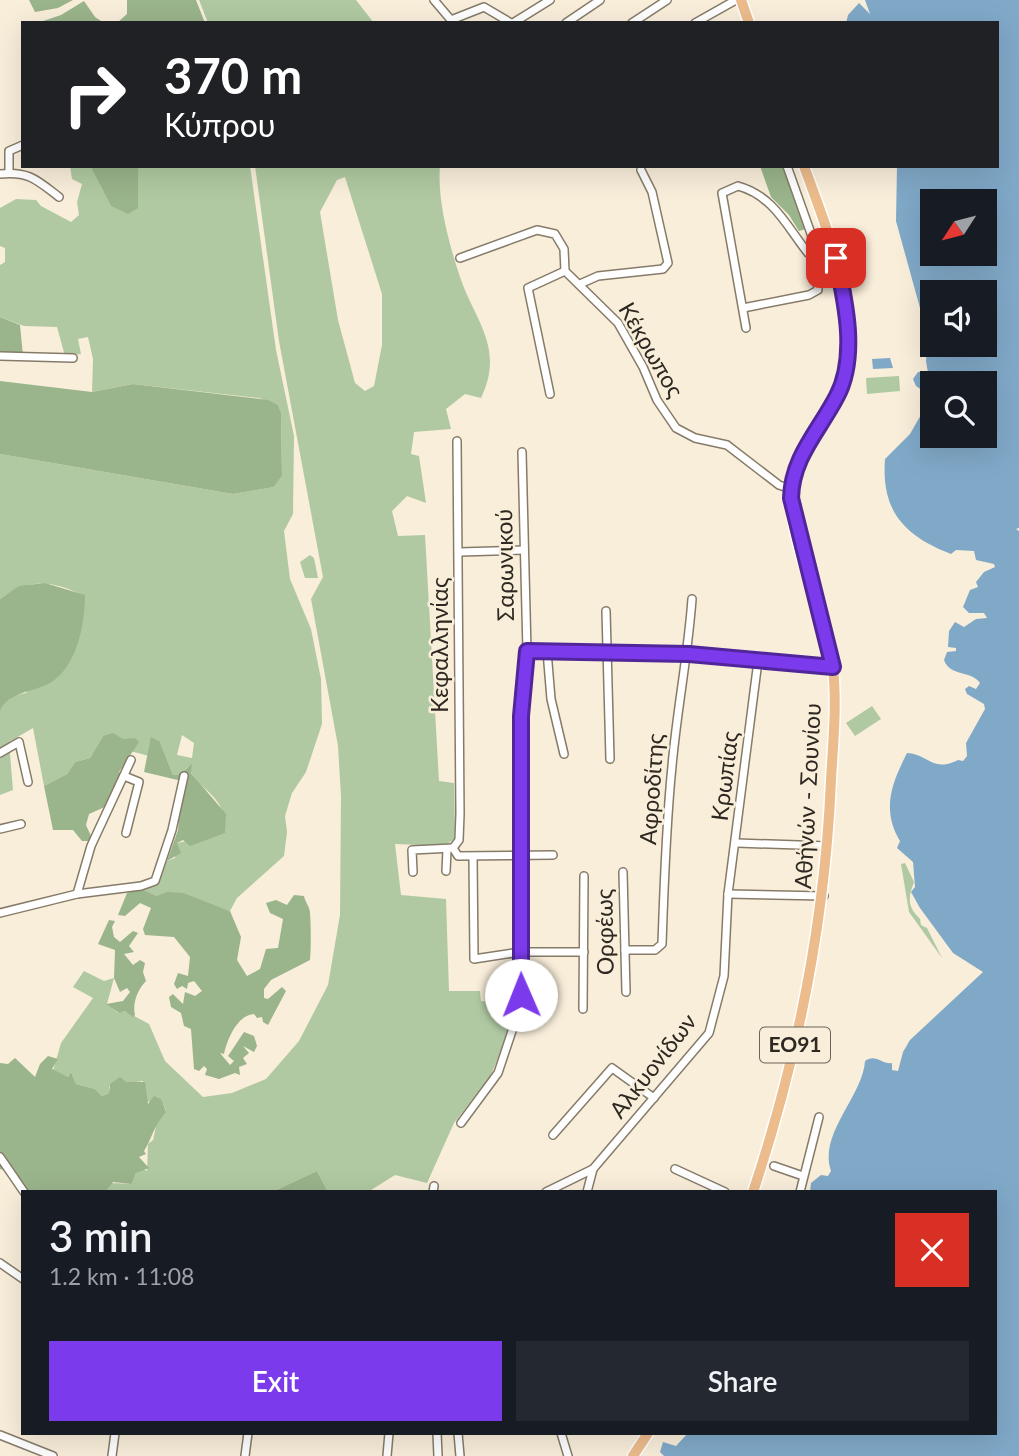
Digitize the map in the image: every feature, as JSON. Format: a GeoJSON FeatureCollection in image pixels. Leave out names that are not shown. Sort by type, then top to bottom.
{"type":"FeatureCollection","features":[{"type":"Feature","properties":{"kind":"main road"},"geometry":{"type":"LineString","coordinates":[[738,0],[748,21]]}},
{"type":"Feature","properties":{"kind":"main road","name":"Αθήνών - Σουνίου"},"geometry":{"type":"LineString","coordinates":[[754,1190],[781,1103],[803,1016],[824,895],[828,846],[833,667],[794,517],[791,489],[800,457],[841,388],[848,345],[836,258],[805,168]]}},
{"type":"Feature","properties":{"kind":"main road"},"geometry":{"type":"LineString","coordinates":[[633,1456],[647,1435]]}},
{"type":"Feature","properties":{"kind":"street"},"geometry":{"type":"LineString","coordinates":[[434,0],[451,20],[484,8],[492,9],[509,21]]}},
{"type":"Feature","properties":{"kind":"street"},"geometry":{"type":"LineString","coordinates":[[515,21],[550,0]]}},
{"type":"Feature","properties":{"kind":"street"},"geometry":{"type":"LineString","coordinates":[[569,21],[600,0]]}},
{"type":"Feature","properties":{"kind":"street"},"geometry":{"type":"LineString","coordinates":[[635,21],[667,0]]}},
{"type":"Feature","properties":{"kind":"street"},"geometry":{"type":"LineString","coordinates":[[699,21],[738,0]]}},
{"type":"Feature","properties":{"kind":"street"},"geometry":{"type":"LineString","coordinates":[[9,173],[9,151],[21,146]]}},
{"type":"Feature","properties":{"kind":"street"},"geometry":{"type":"LineString","coordinates":[[743,308],[815,293],[819,287],[816,254],[787,168]]}},
{"type":"Feature","properties":{"kind":"street"},"geometry":{"type":"LineString","coordinates":[[580,284],[598,276],[663,269],[668,263],[652,192],[641,170]]}},
{"type":"Feature","properties":{"kind":"street"},"geometry":{"type":"LineString","coordinates":[[0,174],[19,172],[33,177],[59,197]]}},
{"type":"Feature","properties":{"kind":"street"},"geometry":{"type":"LineString","coordinates":[[746,328],[732,238],[722,198],[726,190],[744,188],[771,205],[784,216],[808,253],[816,254]]}},
{"type":"Feature","properties":{"kind":"street"},"geometry":{"type":"LineString","coordinates":[[460,258],[537,230],[547,230],[555,234],[564,249],[565,271],[528,288],[550,394]]}},
{"type":"Feature","properties":{"kind":"street","name":"Κέκρωπος"},"geometry":{"type":"LineString","coordinates":[[565,271],[618,323],[643,367],[657,400],[676,428],[695,438],[727,445],[779,485],[791,489]]}},
{"type":"Feature","properties":{"kind":"street"},"geometry":{"type":"LineString","coordinates":[[0,356],[73,358]]}},
{"type":"Feature","properties":{"kind":"street","name":"Κεφαλληνίας"},"geometry":{"type":"LineString","coordinates":[[446,871],[450,849],[459,840],[460,814],[460,552],[457,441]]}},
{"type":"Feature","properties":{"kind":"street","name":"Σαρωνικού"},"geometry":{"type":"LineString","coordinates":[[461,1123],[498,1073],[517,1021],[521,995],[521,716],[527,651],[522,452]]}},
{"type":"Feature","properties":{"kind":"street"},"geometry":{"type":"LineString","coordinates":[[460,552],[523,550]]}},
{"type":"Feature","properties":{"kind":"street","name":"Αφροδίτης"},"geometry":{"type":"LineString","coordinates":[[625,950],[656,950],[662,944],[672,768],[689,654],[692,600]]}},
{"type":"Feature","properties":{"kind":"street"},"geometry":{"type":"LineString","coordinates":[[606,611],[610,759]]}},
{"type":"Feature","properties":{"kind":"street"},"geometry":{"type":"LineString","coordinates":[[527,651],[609,650],[689,654],[833,667]]}},
{"type":"Feature","properties":{"kind":"street"},"geometry":{"type":"LineString","coordinates":[[547,651],[551,699],[564,754]]}},
{"type":"Feature","properties":{"kind":"street","name":"Κρωπίας"},"geometry":{"type":"LineString","coordinates":[[728,894],[737,843],[758,661]]}},
{"type":"Feature","properties":{"kind":"street"},"geometry":{"type":"LineString","coordinates":[[0,753],[19,742],[28,782]]}},
{"type":"Feature","properties":{"kind":"street"},"geometry":{"type":"LineString","coordinates":[[77,894],[90,846],[131,760]]}},
{"type":"Feature","properties":{"kind":"street"},"geometry":{"type":"LineString","coordinates":[[124,776],[139,782],[126,833]]}},
{"type":"Feature","properties":{"kind":"street"},"geometry":{"type":"LineString","coordinates":[[0,913],[77,894],[141,886],[155,881],[172,830],[184,776]]}},
{"type":"Feature","properties":{"kind":"street"},"geometry":{"type":"LineString","coordinates":[[0,829],[21,824]]}},
{"type":"Feature","properties":{"kind":"street"},"geometry":{"type":"LineString","coordinates":[[737,843],[828,846]]}},
{"type":"Feature","properties":{"kind":"street"},"geometry":{"type":"LineString","coordinates":[[412,872],[412,850],[450,849],[458,856],[472,857],[553,855]]}},
{"type":"Feature","properties":{"kind":"street"},"geometry":{"type":"LineString","coordinates":[[472,857],[474,959],[520,952],[584,953]]}},
{"type":"Feature","properties":{"kind":"street","name":"Ορφέως"},"geometry":{"type":"LineString","coordinates":[[623,872],[626,992]]}},
{"type":"Feature","properties":{"kind":"street"},"geometry":{"type":"LineString","coordinates":[[583,1009],[584,876]]}},
{"type":"Feature","properties":{"kind":"street"},"geometry":{"type":"LineString","coordinates":[[728,894],[824,895]]}},
{"type":"Feature","properties":{"kind":"street","name":"Αλκυονίδων"},"geometry":{"type":"LineString","coordinates":[[550,1190],[593,1169],[709,1033],[724,976],[728,894]]}},
{"type":"Feature","properties":{"kind":"street"},"geometry":{"type":"LineString","coordinates":[[553,1135],[612,1068],[654,1098]]}},
{"type":"Feature","properties":{"kind":"street"},"geometry":{"type":"LineString","coordinates":[[800,1190],[819,1116]]}},
{"type":"Feature","properties":{"kind":"street"},"geometry":{"type":"LineString","coordinates":[[0,1157],[23,1190]]}},
{"type":"Feature","properties":{"kind":"street"},"geometry":{"type":"LineString","coordinates":[[774,1166],[803,1176]]}},
{"type":"Feature","properties":{"kind":"street"},"geometry":{"type":"LineString","coordinates":[[588,1190],[593,1169]]}},
{"type":"Feature","properties":{"kind":"street"},"geometry":{"type":"LineString","coordinates":[[675,1169],[720,1190]]}},
{"type":"Feature","properties":{"kind":"street"},"geometry":{"type":"LineString","coordinates":[[0,1263],[21,1278]]}},
{"type":"Feature","properties":{"kind":"street"},"geometry":{"type":"LineString","coordinates":[[0,1435],[49,1456]]}},
{"type":"Feature","properties":{"kind":"street"},"geometry":{"type":"LineString","coordinates":[[112,1456],[115,1435]]}},
{"type":"Feature","properties":{"kind":"street"},"geometry":{"type":"LineString","coordinates":[[245,1456],[248,1435]]}},
{"type":"Feature","properties":{"kind":"street"},"geometry":{"type":"LineString","coordinates":[[387,1456],[389,1435]]}},
{"type":"Feature","properties":{"kind":"street"},"geometry":{"type":"LineString","coordinates":[[437,1435],[438,1456]]}},
{"type":"Feature","properties":{"kind":"street"},"geometry":{"type":"LineString","coordinates":[[458,1435],[460,1456]]}},
{"type":"Feature","properties":{"kind":"street"},"geometry":{"type":"LineString","coordinates":[[562,1435],[568,1456]]}},
{"type":"Feature","properties":{"kind":"green space"},"geometry":{"type":"Polygon","coordinates":[[[29,0],[73,0],[58,8],[35,12],[29,0]]]}},
{"type":"Feature","properties":{"kind":"green space"},"geometry":{"type":"Polygon","coordinates":[[[127,0],[196,0],[204,21],[119,21],[127,14],[127,0]]]}},
{"type":"Feature","properties":{"kind":"green space"},"geometry":{"type":"Polygon","coordinates":[[[199,0],[356,0],[372,21],[207,21],[199,0]]]}},
{"type":"Feature","properties":{"kind":"green space"},"geometry":{"type":"Polygon","coordinates":[[[84,1],[101,21],[43,21],[61,15],[84,1]]]}},
{"type":"Feature","properties":{"kind":"green space"},"geometry":{"type":"Polygon","coordinates":[[[70,168],[91,168],[111,206],[138,208],[140,168],[250,168],[276,350],[294,436],[293,514],[284,531],[290,579],[311,629],[321,679],[322,724],[306,772],[292,793],[285,816],[287,832],[284,856],[237,898],[230,911],[189,896],[157,896],[142,889],[159,880],[167,861],[175,858],[177,843],[225,833],[225,820],[213,796],[188,767],[180,774],[173,775],[160,742],[150,745],[149,756],[130,751],[132,748],[123,739],[103,736],[90,758],[75,762],[67,774],[44,786],[33,728],[9,742],[13,790],[0,795],[0,710],[10,698],[26,693],[85,596],[62,587],[32,584],[0,599],[0,454],[233,494],[274,487],[282,476],[281,414],[278,405],[259,398],[133,384],[92,392],[93,359],[88,337],[78,339],[81,354],[65,356],[57,327],[24,326],[0,317],[0,265],[5,262],[5,248],[0,246],[0,208],[16,199],[36,200],[41,206],[71,222],[79,215],[77,202],[82,184],[72,179],[70,168]],[[182,735],[177,755],[192,758],[194,743],[182,735]]]}},
{"type":"Feature","properties":{"kind":"green space"},"geometry":{"type":"Polygon","coordinates":[[[91,168],[140,168],[138,208],[128,214],[111,206],[91,168]]]}},
{"type":"Feature","properties":{"kind":"green space"},"geometry":{"type":"Polygon","coordinates":[[[255,168],[440,168],[440,193],[448,236],[460,277],[485,335],[490,364],[488,380],[481,398],[465,394],[446,409],[451,429],[414,432],[411,454],[419,456],[426,503],[407,496],[392,511],[398,536],[425,535],[439,781],[454,783],[455,838],[445,846],[395,844],[401,895],[446,899],[449,991],[480,991],[481,1001],[501,1003],[500,1020],[511,1025],[491,1075],[454,1123],[427,1183],[395,1175],[371,1190],[327,1190],[317,1171],[276,1190],[106,1190],[111,1183],[130,1184],[136,1173],[143,1169],[147,1171],[148,1144],[153,1140],[157,1122],[166,1111],[162,1100],[146,1102],[143,1081],[109,1086],[109,1093],[102,1096],[95,1089],[76,1084],[71,1072],[68,1077],[53,1071],[61,1043],[93,998],[73,987],[84,971],[104,981],[114,978],[107,1004],[118,1013],[125,1011],[149,1024],[165,1061],[203,1097],[232,1093],[266,1079],[299,1041],[328,985],[340,915],[341,796],[338,746],[311,599],[323,577],[279,341],[255,168]],[[345,177],[337,180],[320,212],[338,320],[355,383],[365,391],[374,386],[382,345],[382,294],[345,177]]]}},
{"type":"Feature","properties":{"kind":"green space"},"geometry":{"type":"Polygon","coordinates":[[[761,168],[784,168],[806,229],[799,231],[789,215],[771,197],[761,168]]]}},
{"type":"Feature","properties":{"kind":"green space"},"geometry":{"type":"Polygon","coordinates":[[[0,317],[20,325],[23,356],[0,353],[0,317]]]}},
{"type":"Feature","properties":{"kind":"green space"},"geometry":{"type":"Polygon","coordinates":[[[899,376],[900,391],[867,394],[866,378],[899,376]]]}},
{"type":"Feature","properties":{"kind":"green space"},"geometry":{"type":"Polygon","coordinates":[[[0,381],[92,392],[133,384],[268,400],[278,405],[281,413],[282,476],[274,487],[233,494],[0,454],[0,381]]]}},
{"type":"Feature","properties":{"kind":"green space"},"geometry":{"type":"Polygon","coordinates":[[[310,555],[314,558],[318,578],[305,578],[300,562],[310,555]]]}},
{"type":"Feature","properties":{"kind":"green space"},"geometry":{"type":"Polygon","coordinates":[[[45,583],[85,595],[78,644],[67,667],[59,676],[50,683],[15,696],[4,704],[0,711],[0,599],[19,586],[45,583]]]}},
{"type":"Feature","properties":{"kind":"green space"},"geometry":{"type":"Polygon","coordinates":[[[872,706],[881,719],[855,736],[846,723],[872,706]]]}},
{"type":"Feature","properties":{"kind":"green space"},"geometry":{"type":"Polygon","coordinates":[[[113,733],[123,739],[135,738],[139,742],[119,772],[122,775],[107,806],[89,814],[86,825],[91,836],[89,841],[82,841],[73,830],[53,830],[44,786],[67,774],[75,762],[90,758],[103,736],[113,733]]]}},
{"type":"Feature","properties":{"kind":"green space"},"geometry":{"type":"Polygon","coordinates":[[[151,737],[160,742],[173,775],[180,774],[192,764],[191,773],[226,814],[225,833],[190,846],[183,840],[177,843],[181,853],[167,861],[178,830],[181,797],[186,782],[144,772],[151,737]]]}},
{"type":"Feature","properties":{"kind":"green space"},"geometry":{"type":"Polygon","coordinates":[[[905,863],[914,882],[910,897],[911,906],[921,925],[927,928],[942,958],[909,912],[901,864],[905,863]]]}},
{"type":"Feature","properties":{"kind":"green space"},"geometry":{"type":"Polygon","coordinates":[[[142,889],[157,896],[167,892],[183,893],[230,911],[241,937],[237,960],[247,976],[260,969],[266,949],[278,948],[283,919],[270,913],[266,903],[276,900],[287,905],[294,895],[304,896],[310,913],[310,960],[271,980],[264,989],[264,998],[268,999],[282,987],[286,991],[268,1025],[263,1022],[262,1017],[257,1018],[254,1014],[248,1015],[234,1029],[224,1054],[220,1053],[230,1065],[234,1061],[228,1056],[244,1032],[254,1036],[257,1046],[254,1052],[243,1046],[249,1053],[243,1058],[247,1064],[239,1067],[240,1075],[235,1073],[219,1079],[205,1075],[207,1069],[204,1066],[199,1071],[194,1069],[191,1029],[184,1026],[181,1013],[171,1007],[169,997],[173,994],[183,1004],[185,992],[195,996],[202,991],[194,981],[188,983],[187,989],[182,986],[177,989],[174,984],[178,973],[188,976],[190,957],[174,937],[145,935],[143,929],[151,908],[140,903],[125,916],[118,915],[127,893],[142,889]]]}},
{"type":"Feature","properties":{"kind":"green space"},"geometry":{"type":"Polygon","coordinates":[[[109,920],[115,921],[112,927],[114,937],[120,942],[133,931],[138,933],[129,946],[134,952],[124,954],[133,965],[140,960],[145,963],[143,972],[146,981],[136,996],[133,1017],[125,1011],[119,1013],[106,1004],[123,1001],[130,992],[127,988],[120,992],[114,978],[115,950],[98,944],[109,920]]]}},
{"type":"Feature","properties":{"kind":"green space"},"geometry":{"type":"Polygon","coordinates":[[[48,1056],[58,1059],[52,1069],[68,1077],[71,1072],[76,1084],[95,1089],[102,1096],[109,1093],[110,1084],[120,1077],[126,1082],[145,1082],[148,1104],[154,1096],[162,1100],[166,1112],[144,1151],[146,1154],[139,1157],[149,1168],[136,1173],[131,1184],[113,1182],[107,1190],[25,1190],[16,1173],[0,1169],[0,1063],[8,1064],[15,1058],[35,1077],[40,1064],[48,1056]]]}},
{"type":"Feature","properties":{"kind":"green space"},"geometry":{"type":"Polygon","coordinates":[[[317,1171],[327,1190],[276,1190],[317,1171]]]}},
{"type":"Feature","properties":{"kind":"water"},"geometry":{"type":"Polygon","coordinates":[[[865,0],[1019,0],[1019,528],[1016,529],[1019,531],[1019,1456],[664,1456],[660,1452],[663,1442],[676,1446],[686,1435],[997,1435],[997,1190],[810,1190],[811,1183],[821,1175],[828,1176],[831,1171],[831,1143],[857,1088],[865,1061],[872,1058],[892,1063],[892,1070],[898,1071],[903,1052],[910,1040],[983,972],[953,953],[920,908],[911,892],[915,887],[913,862],[897,848],[900,841],[894,829],[890,807],[893,786],[907,753],[942,765],[963,761],[967,756],[966,743],[985,709],[984,704],[967,694],[965,689],[969,686],[976,689],[980,683],[971,676],[951,669],[944,660],[947,652],[956,651],[956,648],[948,647],[949,631],[955,622],[964,627],[976,619],[987,618],[984,613],[969,613],[963,607],[970,590],[978,587],[976,582],[984,572],[995,567],[994,564],[976,560],[974,551],[956,550],[951,554],[909,530],[899,520],[887,494],[885,459],[910,434],[920,416],[920,448],[997,448],[997,371],[928,371],[926,361],[926,357],[997,357],[997,280],[920,280],[920,308],[896,221],[897,168],[999,168],[999,21],[846,21],[848,15],[859,3],[870,14],[865,0]]]}},
{"type":"Feature","properties":{"kind":"water"},"geometry":{"type":"Polygon","coordinates":[[[890,358],[893,368],[873,369],[872,359],[890,358]]]}},
{"type":"Feature","properties":{"kind":"water"},"geometry":{"type":"Polygon","coordinates":[[[920,372],[920,389],[913,379],[920,372]]]}},
{"type":"Feature","properties":{"kind":"route"},"geometry":{"type":"LineString","coordinates":[[521,995],[521,716],[527,651],[609,650],[689,654],[833,667],[794,517],[791,489],[800,457],[837,397],[845,373],[848,345],[836,258]]}}]}
